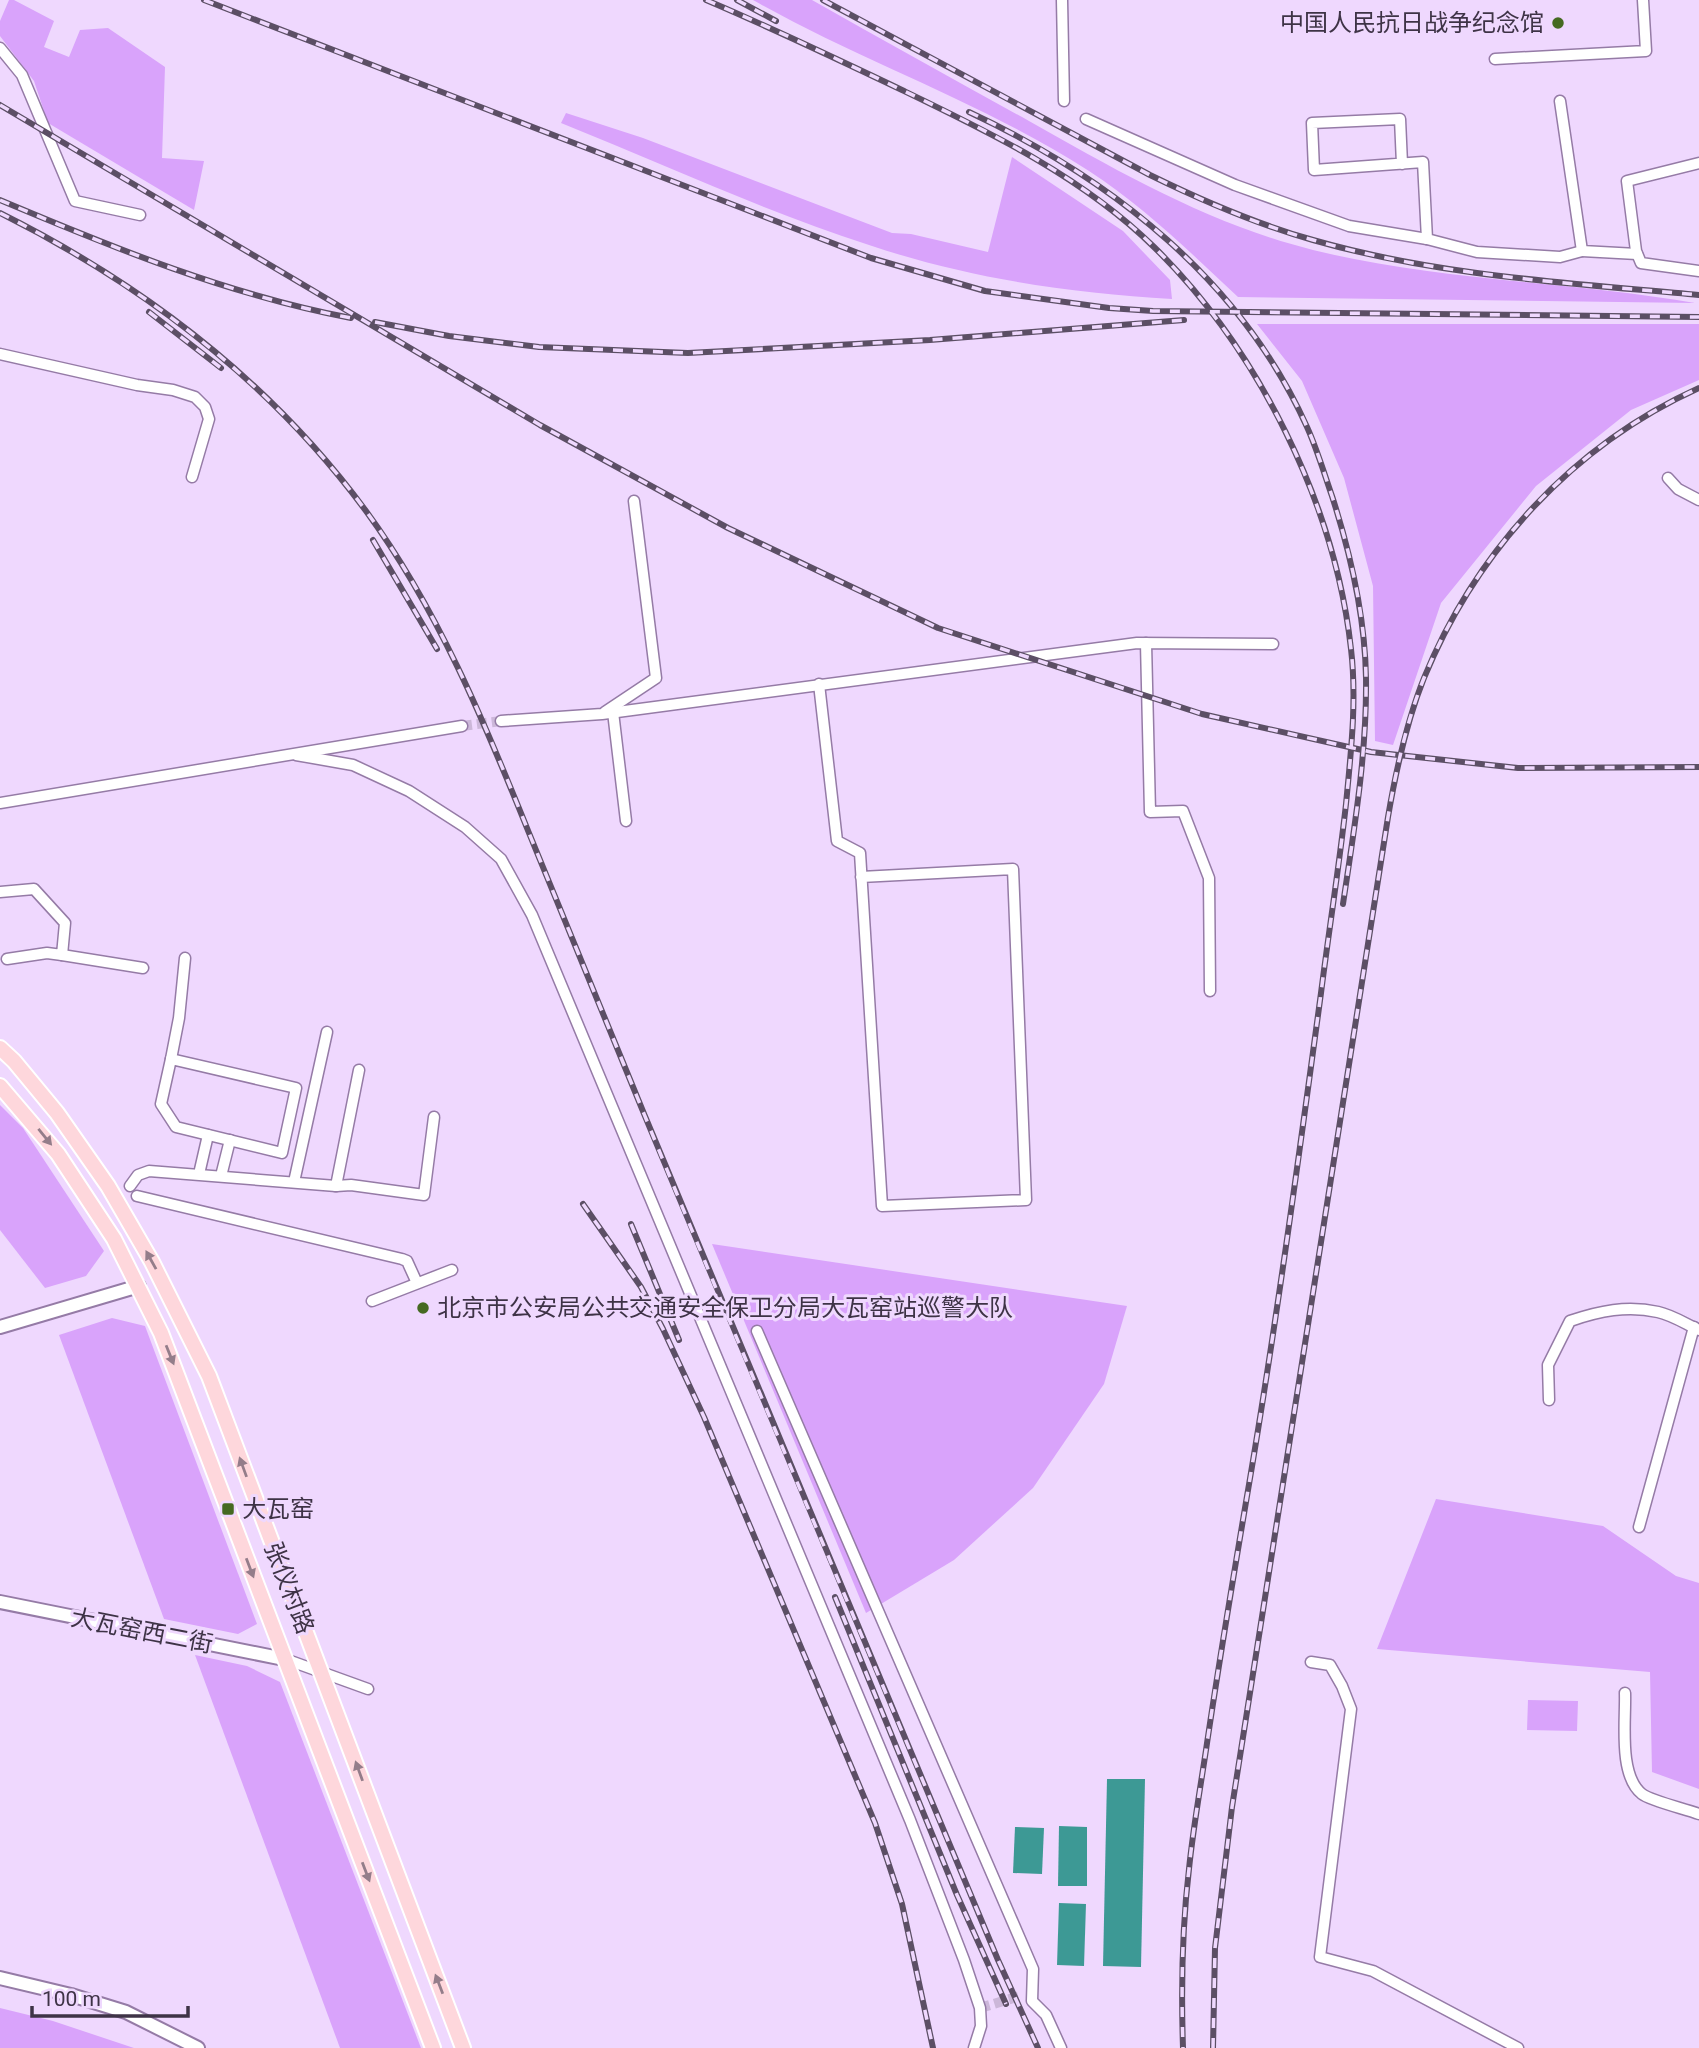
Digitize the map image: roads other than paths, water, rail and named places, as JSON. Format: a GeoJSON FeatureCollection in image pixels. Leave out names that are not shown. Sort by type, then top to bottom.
{"type":"FeatureCollection","features":[{"type":"Feature","properties":{"kind":"main road","name":"张仪村路"},"geometry":{"type":"LineString","coordinates":[[0,1048],[57,1113],[108,1186],[152,1262],[209,1376],[463,2048]]}},
{"type":"Feature","properties":{"kind":"main road","name":"张仪村路"},"geometry":{"type":"LineString","coordinates":[[0,1086],[58,1154],[114,1239],[139,1286],[182,1385],[433,2048]]}},
{"type":"Feature","properties":{"kind":"street"},"geometry":{"type":"LineString","coordinates":[[1062,0],[1064,101]]}},
{"type":"Feature","properties":{"kind":"street"},"geometry":{"type":"LineString","coordinates":[[1495,59],[1646,51],[1643,0]]}},
{"type":"Feature","properties":{"kind":"street"},"geometry":{"type":"LineString","coordinates":[[0,48],[22,75],[75,201],[140,215]]}},
{"type":"Feature","properties":{"kind":"street"},"geometry":{"type":"LineString","coordinates":[[1560,101],[1582,251]]}},
{"type":"Feature","properties":{"kind":"street"},"geometry":{"type":"LineString","coordinates":[[1086,119],[1235,185],[1349,226],[1427,239],[1477,252],[1560,257],[1582,251],[1637,254]]}},
{"type":"Feature","properties":{"kind":"street"},"geometry":{"type":"LineString","coordinates":[[1402,164],[1400,119],[1312,123],[1314,170],[1402,164],[1423,162],[1427,239]]}},
{"type":"Feature","properties":{"kind":"street"},"geometry":{"type":"LineString","coordinates":[[1699,163],[1627,181],[1637,254],[1641,263],[1699,271]]}},
{"type":"Feature","properties":{"kind":"street"},"geometry":{"type":"LineString","coordinates":[[0,354],[195,397],[205,407],[209,419],[192,477]]}},
{"type":"Feature","properties":{"kind":"street"},"geometry":{"type":"LineString","coordinates":[[1668,478],[1678,489],[1699,500]]}},
{"type":"Feature","properties":{"kind":"street"},"geometry":{"type":"LineString","coordinates":[[602,714],[656,678],[634,501]]}},
{"type":"Feature","properties":{"kind":"street"},"geometry":{"type":"LineString","coordinates":[[501,721],[602,714],[1146,643],[1273,644]]}},
{"type":"Feature","properties":{"kind":"street"},"geometry":{"type":"LineString","coordinates":[[1146,643],[1150,812],[1183,811],[1209,878],[1210,991]]}},
{"type":"Feature","properties":{"kind":"street"},"geometry":{"type":"LineString","coordinates":[[819,684],[837,841],[860,853],[861,877],[883,1206],[1026,1200],[1013,869],[861,877]]}},
{"type":"Feature","properties":{"kind":"street"},"geometry":{"type":"LineString","coordinates":[[613,712],[626,821]]}},
{"type":"Feature","properties":{"kind":"street"},"geometry":{"type":"LineString","coordinates":[[0,803],[462,726]]}},
{"type":"Feature","properties":{"kind":"street"},"geometry":{"type":"LineString","coordinates":[[296,755],[353,765],[409,791],[465,827],[501,859],[531,915],[910,1819],[964,1960],[979,2008],[981,2025],[974,2048]]}},
{"type":"Feature","properties":{"kind":"street"},"geometry":{"type":"LineString","coordinates":[[0,892],[34,889],[65,923],[62,955]]}},
{"type":"Feature","properties":{"kind":"street"},"geometry":{"type":"LineString","coordinates":[[7,959],[47,953],[143,968]]}},
{"type":"Feature","properties":{"kind":"street"},"geometry":{"type":"LineString","coordinates":[[171,1059],[296,1088],[282,1153],[176,1127],[161,1104],[179,1018],[185,958]]}},
{"type":"Feature","properties":{"kind":"street"},"geometry":{"type":"LineString","coordinates":[[295,1182],[327,1032]]}},
{"type":"Feature","properties":{"kind":"street"},"geometry":{"type":"LineString","coordinates":[[335,1186],[359,1070]]}},
{"type":"Feature","properties":{"kind":"street"},"geometry":{"type":"LineString","coordinates":[[130,1186],[138,1175],[149,1171],[335,1186],[351,1185],[424,1195],[435,1117]]}},
{"type":"Feature","properties":{"kind":"street"},"geometry":{"type":"LineString","coordinates":[[199,1174],[208,1135]]}},
{"type":"Feature","properties":{"kind":"street"},"geometry":{"type":"LineString","coordinates":[[221,1176],[230,1140]]}},
{"type":"Feature","properties":{"kind":"street"},"geometry":{"type":"LineString","coordinates":[[137,1196],[402,1259],[407,1261],[417,1283]]}},
{"type":"Feature","properties":{"kind":"street"},"geometry":{"type":"LineString","coordinates":[[372,1301],[452,1270]]}},
{"type":"Feature","properties":{"kind":"street"},"geometry":{"type":"LineString","coordinates":[[0,1327],[139,1286]]}},
{"type":"Feature","properties":{"kind":"street"},"geometry":{"type":"LineString","coordinates":[[1549,1400],[1548,1364],[1570,1321],[1598,1312],[1625,1308],[1659,1312],[1697,1329],[1639,1527]]}},
{"type":"Feature","properties":{"kind":"street"},"geometry":{"type":"LineString","coordinates":[[757,1331],[1033,1969],[1032,2001]]}},
{"type":"Feature","properties":{"kind":"street","name":"大瓦窑西二街"},"geometry":{"type":"LineString","coordinates":[[0,1602],[284,1659]]}},
{"type":"Feature","properties":{"kind":"street"},"geometry":{"type":"LineString","coordinates":[[284,1659],[368,1689]]}},
{"type":"Feature","properties":{"kind":"street"},"geometry":{"type":"LineString","coordinates":[[1311,1662],[1330,1665],[1351,1709],[1320,1958],[1373,1971],[1518,2048]]}},
{"type":"Feature","properties":{"kind":"street"},"geometry":{"type":"LineString","coordinates":[[1625,1693],[1626,1759],[1630,1777],[1642,1794],[1699,1814]]}},
{"type":"Feature","properties":{"kind":"street"},"geometry":{"type":"LineString","coordinates":[[0,1978],[126,2012],[198,2048]]}},
{"type":"Feature","properties":{"kind":"street"},"geometry":{"type":"LineString","coordinates":[[1020,1996],[1032,2001],[1046,2015],[1061,2048]]}},
{"type":"Feature","properties":{"kind":"tunnel"},"geometry":{"type":"LineString","coordinates":[[462,726],[501,721]]}},
{"type":"Feature","properties":{"kind":"tunnel"},"geometry":{"type":"LineString","coordinates":[[980,2008],[1020,1996]]}},
{"type":"Feature","properties":{"kind":"railway"},"geometry":{"type":"LineString","coordinates":[[204,0],[871,258],[985,291],[1109,308],[1153,311],[1699,317]]}},
{"type":"Feature","properties":{"kind":"railway"},"geometry":{"type":"LineString","coordinates":[[706,0],[935,106],[1035,158],[1097,199],[1154,247],[1192,288],[1226,332],[1258,381],[1286,432],[1328,539],[1342,594],[1351,649],[1353,687],[1353,726],[1346,804],[1276,1312],[1192,1839],[1183,1936],[1183,2048]]}},
{"type":"Feature","properties":{"kind":"railway"},"geometry":{"type":"LineString","coordinates":[[737,0],[776,21]]}},
{"type":"Feature","properties":{"kind":"railway"},"geometry":{"type":"LineString","coordinates":[[823,0],[1150,175],[1271,227],[1360,252],[1456,270],[1699,295]]}},
{"type":"Feature","properties":{"kind":"railway"},"geometry":{"type":"LineString","coordinates":[[0,105],[540,425],[728,528],[938,628],[1202,714],[1371,752],[1518,768],[1699,767]]}},
{"type":"Feature","properties":{"kind":"railway"},"geometry":{"type":"LineString","coordinates":[[969,112],[1073,169],[1121,202],[1167,240],[1209,280],[1246,325],[1279,374],[1307,427],[1345,541],[1356,586],[1365,655],[1366,706],[1362,763],[1343,904]]}},
{"type":"Feature","properties":{"kind":"railway"},"geometry":{"type":"LineString","coordinates":[[0,200],[129,252],[216,283],[261,297],[351,318]]}},
{"type":"Feature","properties":{"kind":"railway"},"geometry":{"type":"LineString","coordinates":[[0,213],[104,271],[153,304],[201,340],[246,379],[289,420],[329,464],[366,511],[415,586],[457,666],[495,749],[676,1192],[998,1960],[1038,2048]]}},
{"type":"Feature","properties":{"kind":"railway"},"geometry":{"type":"LineString","coordinates":[[149,312],[221,368]]}},
{"type":"Feature","properties":{"kind":"railway"},"geometry":{"type":"LineString","coordinates":[[375,322],[449,336],[539,347],[688,353],[930,340],[1184,320]]}},
{"type":"Feature","properties":{"kind":"railway"},"geometry":{"type":"LineString","coordinates":[[1213,2048],[1215,1948],[1232,1807],[1388,817],[1407,729],[1424,678],[1446,631],[1471,587],[1501,545],[1570,471],[1610,439],[1699,388]]}},
{"type":"Feature","properties":{"kind":"railway"},"geometry":{"type":"LineString","coordinates":[[373,540],[437,649]]}},
{"type":"Feature","properties":{"kind":"railway"},"geometry":{"type":"LineString","coordinates":[[583,1204],[641,1287],[663,1329],[704,1417],[875,1823],[902,1904],[933,2048]]}},
{"type":"Feature","properties":{"kind":"railway"},"geometry":{"type":"LineString","coordinates":[[631,1224],[679,1340]]}},
{"type":"Feature","properties":{"kind":"railway"},"geometry":{"type":"LineString","coordinates":[[835,1597],[957,1895],[1006,2004]]}},
{"type":"Feature","properties":{"kind":"place","name":"中国人民抗日战争纪念馆"},"geometry":{"type":"Point","coordinates":[1558,23]}},
{"type":"Feature","properties":{"kind":"place","name":"北京市公安局公共交通安全保卫分局大瓦窑站巡警大队"},"geometry":{"type":"Point","coordinates":[423,1308]}},
{"type":"Feature","properties":{"kind":"place","name":"大瓦窑"},"geometry":{"type":"Point","coordinates":[228,1509]}}]}
